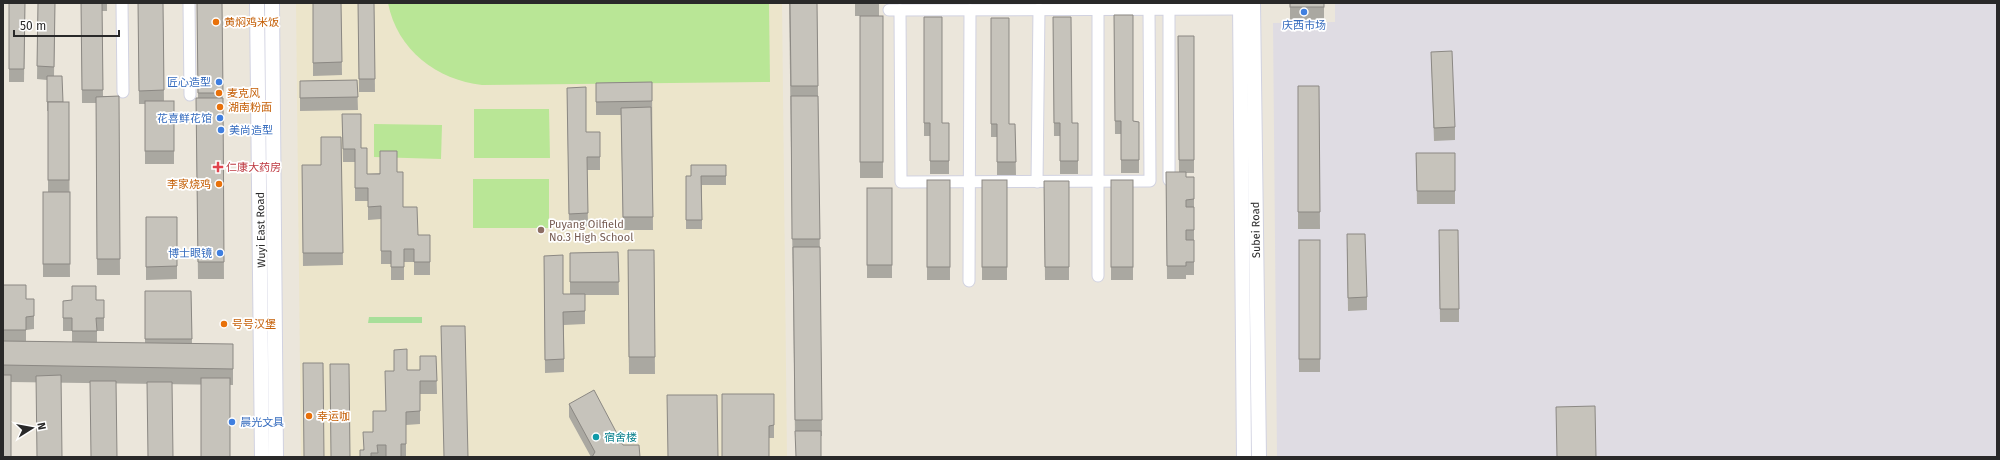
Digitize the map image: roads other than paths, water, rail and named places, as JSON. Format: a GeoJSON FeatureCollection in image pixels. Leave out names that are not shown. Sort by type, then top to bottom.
{"type":"FeatureCollection","features":[{"type":"Feature","properties":{"kind":"street"},"geometry":{"type":"LineString","coordinates":[[122,3],[123,92]]}},
{"type":"Feature","properties":{"kind":"street"},"geometry":{"type":"LineString","coordinates":[[190,3],[190,95]]}},
{"type":"Feature","properties":{"kind":"street","name":"Wuyi East Road"},"geometry":{"type":"LineString","coordinates":[[257,3],[262,457]]}},
{"type":"Feature","properties":{"kind":"street","name":"Wuyi East Road"},"geometry":{"type":"LineString","coordinates":[[272,3],[276,457]]}},
{"type":"Feature","properties":{"kind":"street","name":"Subei Road"},"geometry":{"type":"LineString","coordinates":[[1253,3],[1259,457]]}},
{"type":"Feature","properties":{"kind":"street"},"geometry":{"type":"LineString","coordinates":[[1148,9],[1150,181],[901,182],[894,10],[919,6],[1148,9],[1169,6],[1240,6]]}},
{"type":"Feature","properties":{"kind":"street"},"geometry":{"type":"LineString","coordinates":[[1169,6],[1169,180]]}},
{"type":"Feature","properties":{"kind":"street","name":"Subei Road"},"geometry":{"type":"LineString","coordinates":[[1240,6],[1244,457]]}},
{"type":"Feature","properties":{"kind":"street"},"geometry":{"type":"LineString","coordinates":[[969,281],[969,182],[975,7]]}},
{"type":"Feature","properties":{"kind":"street"},"geometry":{"type":"LineString","coordinates":[[1037,182],[1044,7]]}},
{"type":"Feature","properties":{"kind":"street"},"geometry":{"type":"LineString","coordinates":[[1098,9],[1098,276]]}},
{"type":"Feature","properties":{"kind":"place","name":"庆西市场"},"geometry":{"type":"Point","coordinates":[1304,12]}},
{"type":"Feature","properties":{"kind":"place","name":"黄焖鸡米饭"},"geometry":{"type":"Point","coordinates":[216,22]}},
{"type":"Feature","properties":{"kind":"place","name":"匠心造型"},"geometry":{"type":"Point","coordinates":[219,82]}},
{"type":"Feature","properties":{"kind":"place","name":"麦克风"},"geometry":{"type":"Point","coordinates":[219,93]}},
{"type":"Feature","properties":{"kind":"place","name":"湖南粉面"},"geometry":{"type":"Point","coordinates":[220,107]}},
{"type":"Feature","properties":{"kind":"place","name":"花喜鲜花馆"},"geometry":{"type":"Point","coordinates":[220,118]}},
{"type":"Feature","properties":{"kind":"place","name":"美尚造型"},"geometry":{"type":"Point","coordinates":[221,130]}},
{"type":"Feature","properties":{"kind":"place","name":"仁康大药房"},"geometry":{"type":"Point","coordinates":[218,167]}},
{"type":"Feature","properties":{"kind":"place","name":"李家烧鸡"},"geometry":{"type":"Point","coordinates":[219,184]}},
{"type":"Feature","properties":{"kind":"place","name":"Puyang Oilfield No.3 High School"},"geometry":{"type":"Point","coordinates":[541,230]}},
{"type":"Feature","properties":{"kind":"place","name":"博士眼镜"},"geometry":{"type":"Point","coordinates":[220,253]}},
{"type":"Feature","properties":{"kind":"place","name":"号号汉堡"},"geometry":{"type":"Point","coordinates":[224,324]}},
{"type":"Feature","properties":{"kind":"place","name":"幸运咖"},"geometry":{"type":"Point","coordinates":[309,416]}},
{"type":"Feature","properties":{"kind":"place","name":"晨光文具"},"geometry":{"type":"Point","coordinates":[232,422]}},
{"type":"Feature","properties":{"kind":"place","name":"宿舍楼"},"geometry":{"type":"Point","coordinates":[596,437]}}]}
